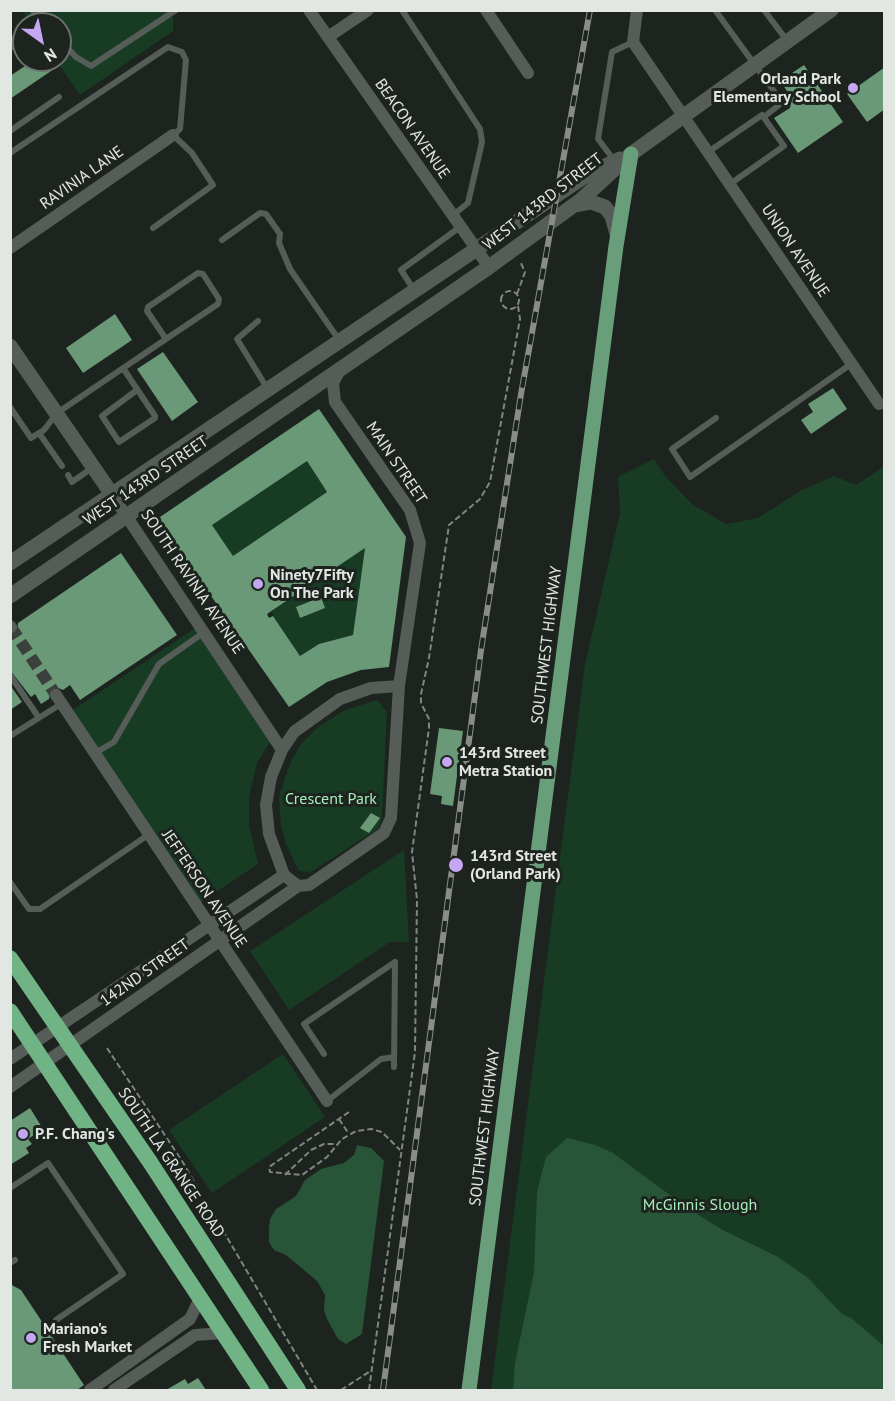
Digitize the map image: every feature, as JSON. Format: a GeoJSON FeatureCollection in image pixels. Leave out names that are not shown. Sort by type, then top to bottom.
{"type":"FeatureCollection","features":[{"type":"Feature","properties":{"kind":"highway","name":"SOUTH LA GRANGE ROAD"},"geometry":{"type":"LineString","coordinates":[[10,958],[156,1171],[298,1390]]}},
{"type":"Feature","properties":{"kind":"highway"},"geometry":{"type":"LineString","coordinates":[[10,1011],[201,1296],[261,1390]]}},
{"type":"Feature","properties":{"kind":"main road","name":"WEST 143RD STREET"},"geometry":{"type":"LineString","coordinates":[[10,596],[489,267],[567,209],[617,164],[831,10]]}},
{"type":"Feature","properties":{"kind":"main road","name":"SOUTHWEST HIGHWAY"},"geometry":{"type":"LineString","coordinates":[[469,1390],[617,234],[631,154]]}},
{"type":"Feature","properties":{"kind":"main road","name":"WEST 143RD STREET"},"geometry":{"type":"LineString","coordinates":[[10,563],[588,174],[617,164]]}},
{"type":"Feature","properties":{"kind":"main road"},"geometry":{"type":"LineString","coordinates":[[567,209],[586,202],[605,207],[612,216],[617,234]]}},
{"type":"Feature","properties":{"kind":"main road","name":"SOUTH RAVINIA AVENUE"},"geometry":{"type":"LineString","coordinates":[[10,346],[111,494]]}},
{"type":"Feature","properties":{"kind":"street","name":"BEACON AVENUE"},"geometry":{"type":"LineString","coordinates":[[309,10],[489,267]]}},
{"type":"Feature","properties":{"kind":"street"},"geometry":{"type":"LineString","coordinates":[[328,38],[368,10]]}},
{"type":"Feature","properties":{"kind":"street"},"geometry":{"type":"LineString","coordinates":[[486,10],[528,73]]}},
{"type":"Feature","properties":{"kind":"street"},"geometry":{"type":"LineString","coordinates":[[633,42],[637,10]]}},
{"type":"Feature","properties":{"kind":"street","name":"UNION AVENUE"},"geometry":{"type":"LineString","coordinates":[[633,42],[879,404]]}},
{"type":"Feature","properties":{"kind":"street","name":"RAVINIA LANE"},"geometry":{"type":"LineString","coordinates":[[10,248],[173,135]]}},
{"type":"Feature","properties":{"kind":"street"},"geometry":{"type":"LineString","coordinates":[[337,406],[332,391],[339,372]]}},
{"type":"Feature","properties":{"kind":"street"},"geometry":{"type":"LineString","coordinates":[[300,398],[313,394],[324,394],[337,406]]}},
{"type":"Feature","properties":{"kind":"street","name":"MAIN STREET"},"geometry":{"type":"LineString","coordinates":[[298,886],[309,885],[384,833],[391,818],[399,686],[420,543],[417,526],[410,510],[337,406]]}},
{"type":"Feature","properties":{"kind":"street","name":"SOUTH RAVINIA AVENUE"},"geometry":{"type":"LineString","coordinates":[[111,494],[282,750]]}},
{"type":"Feature","properties":{"kind":"street"},"geometry":{"type":"LineString","coordinates":[[298,886],[284,875],[269,834],[266,805],[271,777],[282,750],[294,732],[340,699],[371,688],[399,686]]}},
{"type":"Feature","properties":{"kind":"street","name":"JEFFERSON AVENUE"},"geometry":{"type":"LineString","coordinates":[[58,699],[327,1101]]}},
{"type":"Feature","properties":{"kind":"street","name":"142ND STREET"},"geometry":{"type":"LineString","coordinates":[[10,1059],[284,875]]}},
{"type":"Feature","properties":{"kind":"street","name":"142ND STREET"},"geometry":{"type":"LineString","coordinates":[[10,1087],[298,886]]}},
{"type":"Feature","properties":{"kind":"street"},"geometry":{"type":"LineString","coordinates":[[90,1390],[190,1319],[201,1296]]}},
{"type":"Feature","properties":{"kind":"street"},"geometry":{"type":"LineString","coordinates":[[114,1390],[195,1335],[224,1333]]}},
{"type":"Feature","properties":{"kind":"lane"},"geometry":{"type":"LineString","coordinates":[[72,53],[91,66],[176,10]]}},
{"type":"Feature","properties":{"kind":"lane"},"geometry":{"type":"LineString","coordinates":[[402,10],[480,129],[482,142],[468,203],[453,215]]}},
{"type":"Feature","properties":{"kind":"lane"},"geometry":{"type":"LineString","coordinates":[[764,10],[788,42]]}},
{"type":"Feature","properties":{"kind":"lane"},"geometry":{"type":"LineString","coordinates":[[708,152],[762,115],[764,117],[776,109],[779,99],[719,12]]}},
{"type":"Feature","properties":{"kind":"lane"},"geometry":{"type":"LineString","coordinates":[[617,164],[598,138],[612,52],[633,42]]}},
{"type":"Feature","properties":{"kind":"lane"},"geometry":{"type":"LineString","coordinates":[[10,153],[168,47],[182,52],[186,60],[180,129],[173,135],[192,153],[213,185],[153,228]]}},
{"type":"Feature","properties":{"kind":"lane"},"geometry":{"type":"LineString","coordinates":[[10,131],[59,97]]}},
{"type":"Feature","properties":{"kind":"lane"},"geometry":{"type":"LineString","coordinates":[[729,184],[784,146],[764,117]]}},
{"type":"Feature","properties":{"kind":"lane"},"geometry":{"type":"LineString","coordinates":[[222,240],[260,213],[266,214],[280,234],[279,243],[290,269],[339,341]]}},
{"type":"Feature","properties":{"kind":"lane"},"geometry":{"type":"LineString","coordinates":[[415,291],[401,270],[461,226]]}},
{"type":"Feature","properties":{"kind":"lane"},"geometry":{"type":"LineString","coordinates":[[10,407],[31,438],[39,433],[57,413],[166,339],[219,302],[203,274],[198,273],[148,307],[147,311],[166,339]]}},
{"type":"Feature","properties":{"kind":"lane"},"geometry":{"type":"LineString","coordinates":[[258,321],[237,339],[267,389]]}},
{"type":"Feature","properties":{"kind":"lane"},"geometry":{"type":"LineString","coordinates":[[716,418],[672,449],[690,477],[851,364]]}},
{"type":"Feature","properties":{"kind":"lane"},"geometry":{"type":"LineString","coordinates":[[123,368],[155,418],[119,442],[102,416],[137,390]]}},
{"type":"Feature","properties":{"kind":"lane"},"geometry":{"type":"LineString","coordinates":[[39,433],[62,466]]}},
{"type":"Feature","properties":{"kind":"lane"},"geometry":{"type":"LineString","coordinates":[[68,475],[72,482],[93,467]]}},
{"type":"Feature","properties":{"kind":"lane"},"geometry":{"type":"LineString","coordinates":[[94,753],[114,742],[159,664],[204,632]]}},
{"type":"Feature","properties":{"kind":"lane"},"geometry":{"type":"LineString","coordinates":[[10,675],[39,718]]}},
{"type":"Feature","properties":{"kind":"lane"},"geometry":{"type":"LineString","coordinates":[[10,736],[39,718],[58,699]]}},
{"type":"Feature","properties":{"kind":"lane"},"geometry":{"type":"LineString","coordinates":[[10,882],[29,909],[40,909],[148,835]]}},
{"type":"Feature","properties":{"kind":"lane"},"geometry":{"type":"LineString","coordinates":[[324,1054],[304,1024],[395,962],[394,1067]]}},
{"type":"Feature","properties":{"kind":"lane"},"geometry":{"type":"LineString","coordinates":[[327,1101],[381,1059],[394,1057]]}},
{"type":"Feature","properties":{"kind":"lane"},"geometry":{"type":"LineString","coordinates":[[10,1188],[48,1163],[123,1274],[56,1320]]}},
{"type":"Feature","properties":{"kind":"path"},"geometry":{"type":"LineString","coordinates":[[369,1390],[400,1150],[410,1092],[415,1040],[417,900],[412,852],[429,728],[429,719],[421,703],[421,694],[429,658],[447,531],[449,525],[480,499],[490,482],[520,319],[517,294],[525,272],[511,250]]}},
{"type":"Feature","properties":{"kind":"path"},"geometry":{"type":"LineString","coordinates":[[517,294],[506,292],[501,300],[507,309],[518,306]]}},
{"type":"Feature","properties":{"kind":"path"},"geometry":{"type":"LineString","coordinates":[[108,1048],[182,1161],[317,1390]]}},
{"type":"Feature","properties":{"kind":"path"},"geometry":{"type":"LineString","coordinates":[[349,1112],[268,1167],[270,1172],[302,1175],[327,1156],[336,1144],[356,1131],[371,1129],[382,1132],[400,1150]]}},
{"type":"Feature","properties":{"kind":"path"},"geometry":{"type":"LineString","coordinates":[[339,1119],[350,1134]]}},
{"type":"Feature","properties":{"kind":"path"},"geometry":{"type":"LineString","coordinates":[[284,1175],[311,1150],[324,1144],[336,1144]]}},
{"type":"Feature","properties":{"kind":"path"},"geometry":{"type":"LineString","coordinates":[[341,1390],[372,1370]]}},
{"type":"Feature","properties":{"kind":"green space"},"geometry":{"type":"Polygon","coordinates":[[[173,11],[173,31],[80,95],[64,72],[72,72],[72,12],[23,12],[173,11]]]}},
{"type":"Feature","properties":{"kind":"green space","name":"McGinnis Slough"},"geometry":{"type":"Polygon","coordinates":[[[654,459],[665,476],[692,504],[726,524],[758,518],[800,491],[834,476],[856,485],[884,466],[884,1390],[491,1390],[585,664],[620,513],[618,477],[654,459]]]}},
{"type":"Feature","properties":{"kind":"green space"},"geometry":{"type":"Polygon","coordinates":[[[307,461],[327,492],[233,556],[212,525],[307,461]]]}},
{"type":"Feature","properties":{"kind":"green space"},"geometry":{"type":"Polygon","coordinates":[[[365,548],[353,635],[319,644],[300,656],[271,612],[365,548]]]}},
{"type":"Feature","properties":{"kind":"green space"},"geometry":{"type":"Polygon","coordinates":[[[195,628],[271,741],[257,763],[249,797],[249,825],[258,864],[197,905],[70,712],[195,628]]]}},
{"type":"Feature","properties":{"kind":"green space","name":"Crescent Park"},"geometry":{"type":"Polygon","coordinates":[[[377,700],[387,712],[382,817],[379,828],[311,872],[299,871],[286,844],[281,825],[279,796],[291,761],[301,744],[319,726],[345,710],[377,700]]]}},
{"type":"Feature","properties":{"kind":"green space"},"geometry":{"type":"Polygon","coordinates":[[[404,850],[409,942],[390,942],[289,1010],[250,951],[404,850]]]}},
{"type":"Feature","properties":{"kind":"green space"},"geometry":{"type":"Polygon","coordinates":[[[283,1054],[325,1117],[212,1193],[169,1130],[283,1054]]]}},
{"type":"Feature","properties":{"kind":"shaded area","name":"McGinnis Slough"},"geometry":{"type":"Polygon","coordinates":[[[567,1138],[595,1145],[613,1153],[686,1207],[721,1229],[778,1257],[808,1278],[842,1314],[851,1318],[884,1346],[884,1390],[513,1390],[515,1363],[534,1272],[537,1192],[546,1157],[567,1138]]]}},
{"type":"Feature","properties":{"kind":"shaded area"},"geometry":{"type":"Polygon","coordinates":[[[357,1145],[371,1148],[384,1161],[362,1334],[346,1344],[338,1339],[327,1319],[324,1310],[325,1295],[317,1281],[286,1255],[274,1250],[269,1242],[269,1228],[270,1219],[276,1209],[296,1196],[305,1180],[321,1169],[344,1163],[354,1155],[357,1145]]]}},
{"type":"Feature","properties":{"kind":"building"},"geometry":{"type":"Polygon","coordinates":[[[804,65],[843,122],[798,153],[774,118],[790,108],[792,98],[780,81],[804,65]]]}},
{"type":"Feature","properties":{"kind":"building"},"geometry":{"type":"Polygon","coordinates":[[[885,67],[885,109],[867,122],[847,94],[885,67]]]}},
{"type":"Feature","properties":{"kind":"building"},"geometry":{"type":"Polygon","coordinates":[[[16,72],[50,72],[10,99],[10,76],[16,72]]]}},
{"type":"Feature","properties":{"kind":"building"},"geometry":{"type":"Polygon","coordinates":[[[115,314],[132,340],[83,373],[66,348],[115,314]]]}},
{"type":"Feature","properties":{"kind":"building"},"geometry":{"type":"Polygon","coordinates":[[[163,352],[198,402],[172,421],[137,369],[163,352]]]}},
{"type":"Feature","properties":{"kind":"building"},"geometry":{"type":"Polygon","coordinates":[[[833,388],[847,409],[811,434],[801,420],[813,412],[808,404],[833,388]]]}},
{"type":"Feature","properties":{"kind":"building","name":"Ninety7Fifty On The Park"},"geometry":{"type":"Polygon","coordinates":[[[319,409],[406,537],[389,667],[361,670],[327,682],[289,707],[157,519],[319,409]],[[307,461],[212,525],[233,556],[327,492],[307,461]],[[365,548],[267,614],[269,618],[273,616],[300,656],[319,644],[353,635],[365,548]]]}},
{"type":"Feature","properties":{"kind":"building"},"geometry":{"type":"Polygon","coordinates":[[[121,553],[177,635],[80,700],[70,685],[63,690],[56,687],[51,689],[49,699],[41,704],[35,694],[31,697],[10,670],[10,635],[17,632],[18,623],[121,553]]]}},
{"type":"Feature","properties":{"kind":"building","name":"Ninety7Fifty On The Park"},"geometry":{"type":"Polygon","coordinates":[[[321,597],[325,608],[300,618],[296,607],[321,597]]]}},
{"type":"Feature","properties":{"kind":"building"},"geometry":{"type":"Polygon","coordinates":[[[10,685],[22,702],[10,710],[10,685]]]}},
{"type":"Feature","properties":{"kind":"building","name":"143rd Street Metra Station"},"geometry":{"type":"Polygon","coordinates":[[[439,728],[463,731],[453,806],[441,804],[442,796],[430,794],[439,728]]]}},
{"type":"Feature","properties":{"kind":"building"},"geometry":{"type":"Polygon","coordinates":[[[371,813],[380,818],[369,833],[360,828],[371,813]]]}},
{"type":"Feature","properties":{"kind":"building","name":"P.F. Chang's"},"geometry":{"type":"Polygon","coordinates":[[[30,1108],[43,1129],[28,1139],[32,1144],[26,1148],[29,1153],[10,1165],[10,1121],[30,1108]]]}},
{"type":"Feature","properties":{"kind":"building","name":"Mariano's Fresh Market"},"geometry":{"type":"Polygon","coordinates":[[[10,1284],[21,1290],[84,1385],[77,1390],[10,1390],[10,1284]]]}},
{"type":"Feature","properties":{"kind":"building"},"geometry":{"type":"Polygon","coordinates":[[[198,1378],[206,1390],[166,1390],[185,1379],[188,1384],[198,1378]]]}},
{"type":"Feature","properties":{"kind":"tunnel"},"geometry":{"type":"LineString","coordinates":[[11,627],[56,695]]}},
{"type":"Feature","properties":{"kind":"railway"},"geometry":{"type":"LineString","coordinates":[[383,1390],[481,650],[521,394],[590,10]]}},
{"type":"Feature","properties":{"kind":"place","name":"Orland Park Elementary School"},"geometry":{"type":"Point","coordinates":[853,88]}},
{"type":"Feature","properties":{"kind":"place","name":"Ninety7Fifty On The Park"},"geometry":{"type":"Point","coordinates":[258,584]}},
{"type":"Feature","properties":{"kind":"place","name":"143rd Street Metra Station"},"geometry":{"type":"Point","coordinates":[447,762]}},
{"type":"Feature","properties":{"kind":"place","name":"143rd Street (Orland Park)"},"geometry":{"type":"Point","coordinates":[456,865]}},
{"type":"Feature","properties":{"kind":"place","name":"P.F. Chang's"},"geometry":{"type":"Point","coordinates":[23,1134]}},
{"type":"Feature","properties":{"kind":"place","name":"Mariano's Fresh Market"},"geometry":{"type":"Point","coordinates":[31,1338]}}]}
